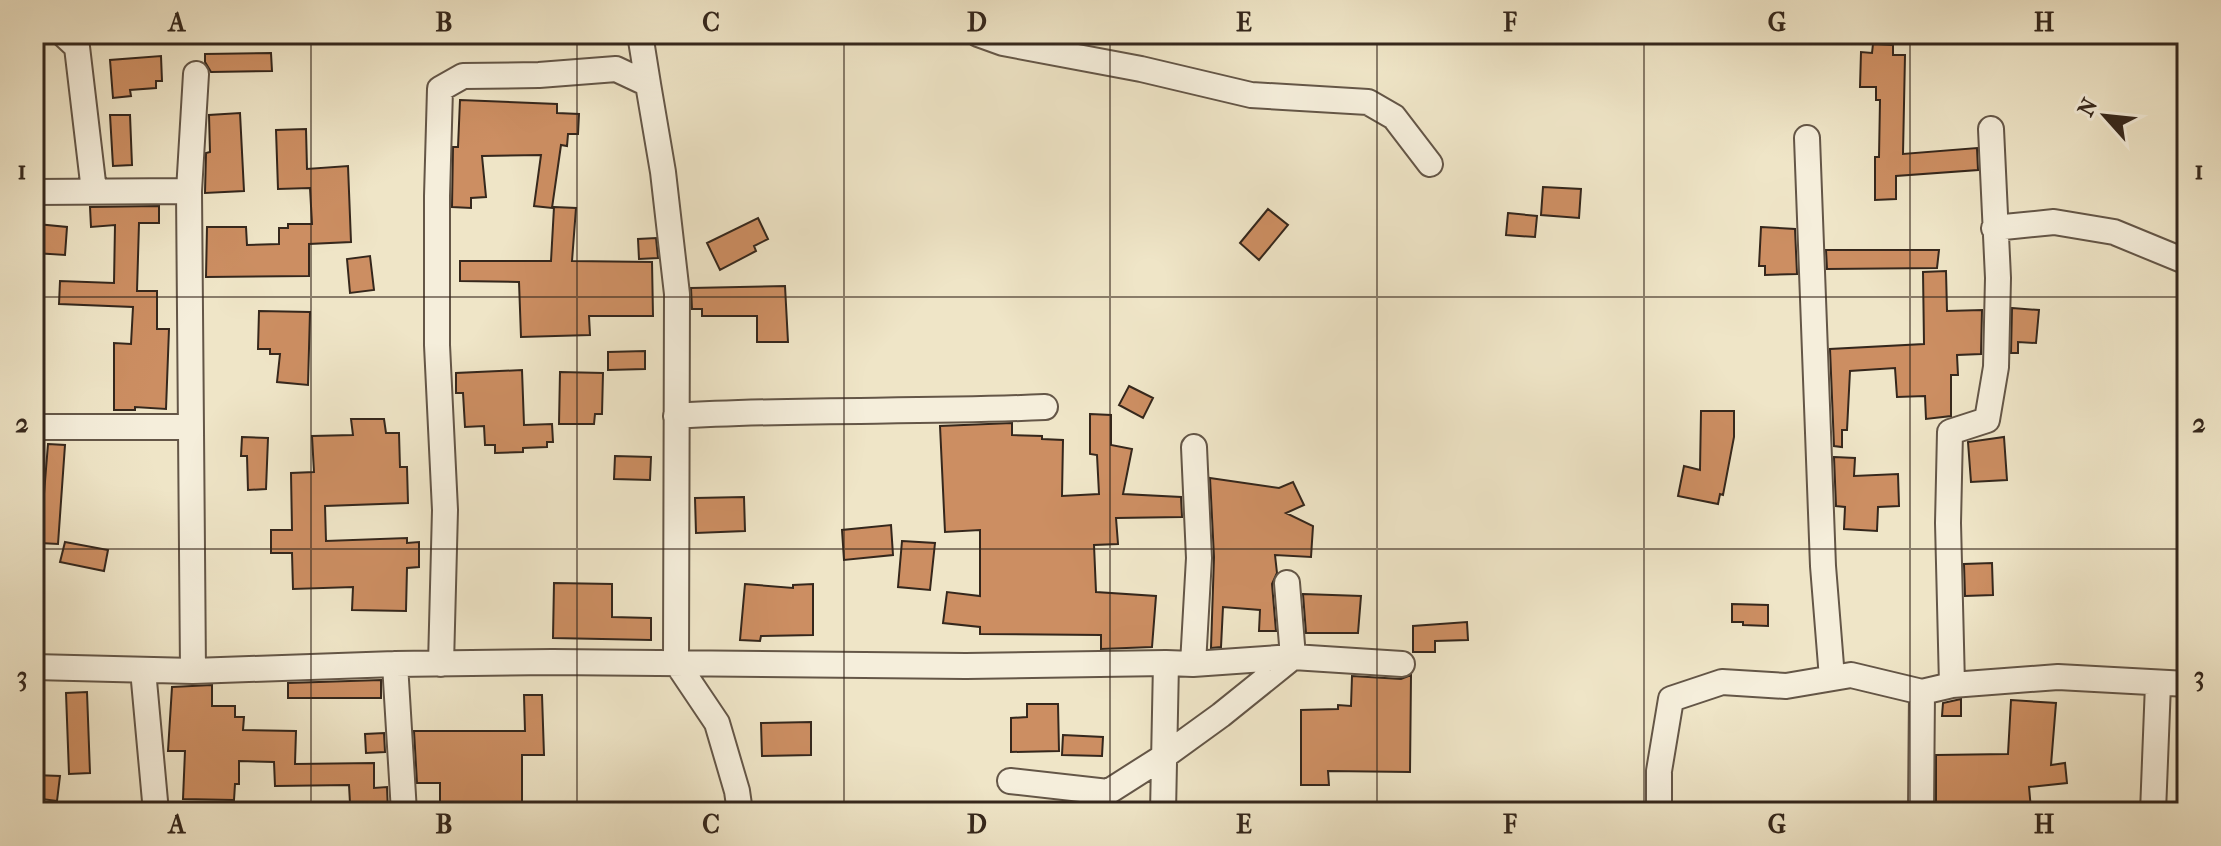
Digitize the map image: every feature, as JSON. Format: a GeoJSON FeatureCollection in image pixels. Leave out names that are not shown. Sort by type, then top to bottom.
{"type":"FeatureCollection","features":[{"type":"Feature","properties":{"kind":"street"},"geometry":{"type":"LineString","coordinates":[[63,34],[77,47],[94,191]]}},
{"type":"Feature","properties":{"kind":"street"},"geometry":{"type":"LineString","coordinates":[[640,34],[663,172],[677,294],[676,662],[717,723],[740,812]]}},
{"type":"Feature","properties":{"kind":"street"},"geometry":{"type":"LineString","coordinates":[[978,34],[1003,43],[1141,69],[1251,95],[1368,102],[1394,117],[1430,164]]}},
{"type":"Feature","properties":{"kind":"street"},"geometry":{"type":"LineString","coordinates":[[441,664],[445,510],[437,345],[440,89],[463,76],[539,75],[616,69],[648,84]]}},
{"type":"Feature","properties":{"kind":"street"},"geometry":{"type":"LineString","coordinates":[[193,671],[189,191],[196,74]]}},
{"type":"Feature","properties":{"kind":"street"},"geometry":{"type":"LineString","coordinates":[[1952,685],[1948,523],[1950,432],[1987,420],[1996,367],[1998,278],[1991,129]]}},
{"type":"Feature","properties":{"kind":"street"},"geometry":{"type":"LineString","coordinates":[[1807,138],[1823,566],[1832,678]]}},
{"type":"Feature","properties":{"kind":"street"},"geometry":{"type":"LineString","coordinates":[[34,192],[189,191]]}},
{"type":"Feature","properties":{"kind":"street"},"geometry":{"type":"LineString","coordinates":[[1994,228],[2054,222],[2114,232],[2187,262]]}},
{"type":"Feature","properties":{"kind":"street"},"geometry":{"type":"LineString","coordinates":[[676,416],[755,411],[945,412],[1045,407]]}},
{"type":"Feature","properties":{"kind":"street"},"geometry":{"type":"LineString","coordinates":[[34,427],[190,427]]}},
{"type":"Feature","properties":{"kind":"street"},"geometry":{"type":"LineString","coordinates":[[1193,664],[1199,558],[1194,447]]}},
{"type":"Feature","properties":{"kind":"street"},"geometry":{"type":"LineString","coordinates":[[1287,583],[1293,657]]}},
{"type":"Feature","properties":{"kind":"street"},"geometry":{"type":"LineString","coordinates":[[1010,781],[1108,792],[1163,757],[1293,657]]}},
{"type":"Feature","properties":{"kind":"street"},"geometry":{"type":"LineString","coordinates":[[34,667],[193,671],[395,664],[676,662],[966,666],[1193,664],[1293,657],[1402,664]]}},
{"type":"Feature","properties":{"kind":"street"},"geometry":{"type":"LineString","coordinates":[[1163,812],[1166,663]]}},
{"type":"Feature","properties":{"kind":"street"},"geometry":{"type":"LineString","coordinates":[[395,664],[404,812]]}},
{"type":"Feature","properties":{"kind":"street"},"geometry":{"type":"LineString","coordinates":[[143,670],[156,812]]}},
{"type":"Feature","properties":{"kind":"street"},"geometry":{"type":"LineString","coordinates":[[1659,812],[1659,771],[1671,699],[1722,682],[1786,686],[1851,675],[1922,692],[1952,685],[2058,677],[2187,684]]}},
{"type":"Feature","properties":{"kind":"street"},"geometry":{"type":"LineString","coordinates":[[2153,812],[2158,684]]}},
{"type":"Feature","properties":{"kind":"street"},"geometry":{"type":"LineString","coordinates":[[1921,812],[1922,692]]}},
{"type":"Feature","properties":{"kind":"building"},"geometry":{"type":"Polygon","coordinates":[[[1873,44],[1893,45],[1893,55],[1905,55],[1903,154],[1977,148],[1978,170],[1896,176],[1896,199],[1875,200],[1880,100],[1876,100],[1876,87],[1860,87],[1861,52],[1872,53],[1873,44]]]}},
{"type":"Feature","properties":{"kind":"building"},"geometry":{"type":"Polygon","coordinates":[[[271,53],[272,71],[211,72],[205,62],[205,54],[271,53]]]}},
{"type":"Feature","properties":{"kind":"building"},"geometry":{"type":"Polygon","coordinates":[[[161,56],[162,81],[156,81],[156,88],[130,90],[131,96],[113,98],[110,60],[161,56]]]}},
{"type":"Feature","properties":{"kind":"building"},"geometry":{"type":"Polygon","coordinates":[[[460,100],[557,104],[557,113],[579,114],[578,134],[568,134],[567,146],[561,145],[552,208],[534,206],[541,155],[482,156],[486,197],[471,198],[471,208],[452,207],[453,147],[458,147],[460,100]]]}},
{"type":"Feature","properties":{"kind":"building"},"geometry":{"type":"Polygon","coordinates":[[[240,113],[244,191],[205,193],[206,153],[210,152],[209,115],[240,113]]]}},
{"type":"Feature","properties":{"kind":"building"},"geometry":{"type":"Polygon","coordinates":[[[110,115],[130,115],[132,165],[113,166],[110,115]]]}},
{"type":"Feature","properties":{"kind":"building"},"geometry":{"type":"Polygon","coordinates":[[[306,129],[307,169],[348,166],[351,242],[309,244],[309,276],[206,277],[207,227],[246,227],[247,245],[279,244],[279,228],[288,228],[288,224],[312,224],[310,188],[278,189],[276,130],[306,129]]]}},
{"type":"Feature","properties":{"kind":"building"},"geometry":{"type":"Polygon","coordinates":[[[1543,187],[1581,189],[1579,218],[1541,215],[1543,187]]]}},
{"type":"Feature","properties":{"kind":"building"},"geometry":{"type":"Polygon","coordinates":[[[159,206],[159,223],[139,223],[137,291],[157,291],[157,329],[169,329],[166,409],[135,407],[135,410],[114,410],[114,343],[131,344],[133,307],[59,304],[60,281],[114,283],[115,225],[91,227],[90,207],[159,206]]]}},
{"type":"Feature","properties":{"kind":"building"},"geometry":{"type":"Polygon","coordinates":[[[554,207],[576,208],[572,261],[652,262],[653,316],[589,316],[590,335],[521,337],[519,282],[460,281],[460,261],[551,261],[554,207]]]}},
{"type":"Feature","properties":{"kind":"building"},"geometry":{"type":"Polygon","coordinates":[[[1268,209],[1288,225],[1259,260],[1240,243],[1268,209]]]}},
{"type":"Feature","properties":{"kind":"building"},"geometry":{"type":"Polygon","coordinates":[[[1508,213],[1537,216],[1535,237],[1506,235],[1508,213]]]}},
{"type":"Feature","properties":{"kind":"building"},"geometry":{"type":"Polygon","coordinates":[[[758,218],[768,239],[754,246],[756,251],[720,270],[707,243],[758,218]]]}},
{"type":"Feature","properties":{"kind":"building"},"geometry":{"type":"Polygon","coordinates":[[[37,224],[67,227],[65,255],[35,253],[37,224]]]}},
{"type":"Feature","properties":{"kind":"building"},"geometry":{"type":"Polygon","coordinates":[[[1761,227],[1795,229],[1797,274],[1765,275],[1765,266],[1759,266],[1761,227]]]}},
{"type":"Feature","properties":{"kind":"building"},"geometry":{"type":"Polygon","coordinates":[[[656,238],[658,258],[639,259],[638,239],[656,238]]]}},
{"type":"Feature","properties":{"kind":"building"},"geometry":{"type":"Polygon","coordinates":[[[1826,250],[1939,250],[1937,268],[1827,269],[1826,250]]]}},
{"type":"Feature","properties":{"kind":"building"},"geometry":{"type":"Polygon","coordinates":[[[370,256],[374,290],[350,293],[347,259],[370,256]]]}},
{"type":"Feature","properties":{"kind":"building"},"geometry":{"type":"Polygon","coordinates":[[[1946,271],[1947,311],[1982,310],[1981,354],[1957,355],[1958,375],[1951,375],[1951,416],[1926,419],[1925,396],[1897,397],[1895,368],[1850,371],[1847,430],[1842,430],[1842,447],[1834,446],[1830,349],[1924,344],[1923,272],[1946,271]]]}},
{"type":"Feature","properties":{"kind":"building"},"geometry":{"type":"Polygon","coordinates":[[[785,286],[788,342],[757,342],[757,316],[702,316],[702,309],[692,309],[691,288],[785,286]]]}},
{"type":"Feature","properties":{"kind":"building"},"geometry":{"type":"Polygon","coordinates":[[[2012,308],[2039,310],[2036,343],[2018,342],[2018,353],[2011,353],[2012,308]]]}},
{"type":"Feature","properties":{"kind":"building"},"geometry":{"type":"Polygon","coordinates":[[[259,311],[310,312],[308,385],[277,382],[280,354],[270,354],[270,349],[258,349],[259,311]]]}},
{"type":"Feature","properties":{"kind":"building"},"geometry":{"type":"Polygon","coordinates":[[[645,351],[645,369],[608,370],[608,352],[645,351]]]}},
{"type":"Feature","properties":{"kind":"building"},"geometry":{"type":"Polygon","coordinates":[[[522,370],[524,425],[552,424],[553,442],[547,442],[547,447],[523,448],[523,452],[495,453],[495,445],[485,445],[484,426],[465,427],[463,393],[456,393],[456,373],[522,370]]]}},
{"type":"Feature","properties":{"kind":"building"},"geometry":{"type":"Polygon","coordinates":[[[560,372],[603,373],[602,414],[595,414],[594,424],[559,424],[560,372]]]}},
{"type":"Feature","properties":{"kind":"building"},"geometry":{"type":"Polygon","coordinates":[[[1129,386],[1153,398],[1143,418],[1119,405],[1129,386]]]}},
{"type":"Feature","properties":{"kind":"building"},"geometry":{"type":"Polygon","coordinates":[[[1701,411],[1734,411],[1734,437],[1723,495],[1720,494],[1718,504],[1678,496],[1684,466],[1700,470],[1701,411]]]}},
{"type":"Feature","properties":{"kind":"building"},"geometry":{"type":"Polygon","coordinates":[[[1090,414],[1111,415],[1111,445],[1132,449],[1123,494],[1181,497],[1182,517],[1116,518],[1118,544],[1094,545],[1096,592],[1156,596],[1152,647],[1101,649],[1101,635],[980,634],[980,627],[943,623],[947,592],[980,596],[980,530],[945,532],[940,426],[1012,423],[1012,435],[1063,440],[1062,496],[1099,494],[1097,455],[1090,454],[1090,414]]]}},
{"type":"Feature","properties":{"kind":"building"},"geometry":{"type":"Polygon","coordinates":[[[351,419],[384,419],[386,433],[399,433],[400,467],[407,467],[408,503],[325,506],[326,541],[407,538],[407,543],[419,542],[419,567],[407,568],[406,611],[352,610],[353,587],[293,589],[292,553],[271,553],[271,530],[292,530],[291,473],[314,472],[312,436],[353,435],[351,419]]]}},
{"type":"Feature","properties":{"kind":"building"},"geometry":{"type":"Polygon","coordinates":[[[242,437],[268,438],[266,489],[248,490],[247,456],[241,456],[242,437]]]}},
{"type":"Feature","properties":{"kind":"building"},"geometry":{"type":"Polygon","coordinates":[[[2004,437],[2007,480],[1971,482],[1968,442],[2004,437]]]}},
{"type":"Feature","properties":{"kind":"building"},"geometry":{"type":"Polygon","coordinates":[[[48,444],[65,445],[58,544],[40,543],[48,444]]]}},
{"type":"Feature","properties":{"kind":"building"},"geometry":{"type":"Polygon","coordinates":[[[615,456],[651,457],[650,480],[614,479],[615,456]]]}},
{"type":"Feature","properties":{"kind":"building"},"geometry":{"type":"Polygon","coordinates":[[[1834,457],[1855,458],[1854,476],[1898,474],[1899,506],[1878,507],[1877,531],[1844,529],[1845,507],[1836,506],[1834,457]]]}},
{"type":"Feature","properties":{"kind":"building"},"geometry":{"type":"Polygon","coordinates":[[[1210,478],[1279,488],[1293,482],[1304,505],[1286,513],[1313,526],[1311,557],[1275,555],[1277,573],[1272,584],[1276,631],[1259,631],[1260,610],[1223,607],[1221,647],[1211,648],[1214,557],[1210,478]]]}},
{"type":"Feature","properties":{"kind":"building"},"geometry":{"type":"Polygon","coordinates":[[[744,497],[745,531],[696,533],[695,498],[744,497]]]}},
{"type":"Feature","properties":{"kind":"building"},"geometry":{"type":"Polygon","coordinates":[[[891,525],[893,555],[844,560],[842,530],[891,525]]]}},
{"type":"Feature","properties":{"kind":"building"},"geometry":{"type":"Polygon","coordinates":[[[902,541],[935,543],[930,590],[898,587],[902,541]]]}},
{"type":"Feature","properties":{"kind":"building"},"geometry":{"type":"Polygon","coordinates":[[[65,542],[108,550],[104,571],[60,562],[65,542]]]}},
{"type":"Feature","properties":{"kind":"building"},"geometry":{"type":"Polygon","coordinates":[[[1992,563],[1993,595],[1965,596],[1964,564],[1992,563]]]}},
{"type":"Feature","properties":{"kind":"building"},"geometry":{"type":"Polygon","coordinates":[[[554,583],[612,584],[612,617],[651,618],[651,640],[553,638],[554,583]]]}},
{"type":"Feature","properties":{"kind":"building"},"geometry":{"type":"Polygon","coordinates":[[[745,584],[793,588],[793,585],[813,584],[813,635],[761,636],[760,641],[740,640],[745,584]]]}},
{"type":"Feature","properties":{"kind":"building"},"geometry":{"type":"Polygon","coordinates":[[[1303,594],[1361,596],[1358,633],[1306,633],[1303,594]]]}},
{"type":"Feature","properties":{"kind":"building"},"geometry":{"type":"Polygon","coordinates":[[[1732,604],[1768,605],[1768,626],[1732,622],[1732,604]]]}},
{"type":"Feature","properties":{"kind":"building"},"geometry":{"type":"Polygon","coordinates":[[[1467,622],[1468,640],[1435,641],[1435,652],[1413,652],[1413,626],[1467,622]]]}},
{"type":"Feature","properties":{"kind":"building"},"geometry":{"type":"Polygon","coordinates":[[[1411,675],[1410,772],[1328,771],[1329,785],[1301,785],[1301,710],[1351,706],[1352,676],[1401,679],[1411,675]]]}},
{"type":"Feature","properties":{"kind":"building"},"geometry":{"type":"Polygon","coordinates":[[[381,680],[381,698],[288,698],[288,683],[381,680]]]}},
{"type":"Feature","properties":{"kind":"building"},"geometry":{"type":"Polygon","coordinates":[[[212,685],[212,706],[235,706],[235,717],[244,717],[243,730],[296,731],[295,764],[374,763],[374,788],[387,787],[388,812],[366,812],[366,802],[350,803],[349,785],[275,786],[274,762],[239,761],[239,784],[235,784],[234,800],[183,799],[185,751],[168,751],[172,687],[212,685]]]}},
{"type":"Feature","properties":{"kind":"building"},"geometry":{"type":"Polygon","coordinates":[[[87,692],[90,773],[69,774],[66,693],[87,692]]]}},
{"type":"Feature","properties":{"kind":"building"},"geometry":{"type":"Polygon","coordinates":[[[524,695],[542,695],[544,755],[522,755],[522,812],[440,812],[440,783],[417,783],[414,731],[525,731],[524,695]]]}},
{"type":"Feature","properties":{"kind":"building"},"geometry":{"type":"Polygon","coordinates":[[[1961,699],[1961,716],[1942,716],[1943,703],[1961,699]]]}},
{"type":"Feature","properties":{"kind":"building"},"geometry":{"type":"Polygon","coordinates":[[[2011,700],[2056,703],[2051,765],[2065,763],[2067,783],[2029,787],[2031,809],[1936,812],[1936,755],[2008,754],[2011,700]]]}},
{"type":"Feature","properties":{"kind":"building"},"geometry":{"type":"Polygon","coordinates":[[[1027,704],[1058,704],[1059,751],[1011,752],[1011,718],[1027,717],[1027,704]]]}},
{"type":"Feature","properties":{"kind":"building"},"geometry":{"type":"Polygon","coordinates":[[[811,722],[811,755],[762,756],[761,723],[811,722]]]}},
{"type":"Feature","properties":{"kind":"building"},"geometry":{"type":"Polygon","coordinates":[[[384,733],[385,752],[366,753],[365,734],[384,733]]]}},
{"type":"Feature","properties":{"kind":"building"},"geometry":{"type":"Polygon","coordinates":[[[1063,735],[1103,737],[1102,756],[1062,755],[1063,735]]]}},
{"type":"Feature","properties":{"kind":"building"},"geometry":{"type":"Polygon","coordinates":[[[34,775],[60,776],[57,801],[34,798],[34,775]]]}}]}
